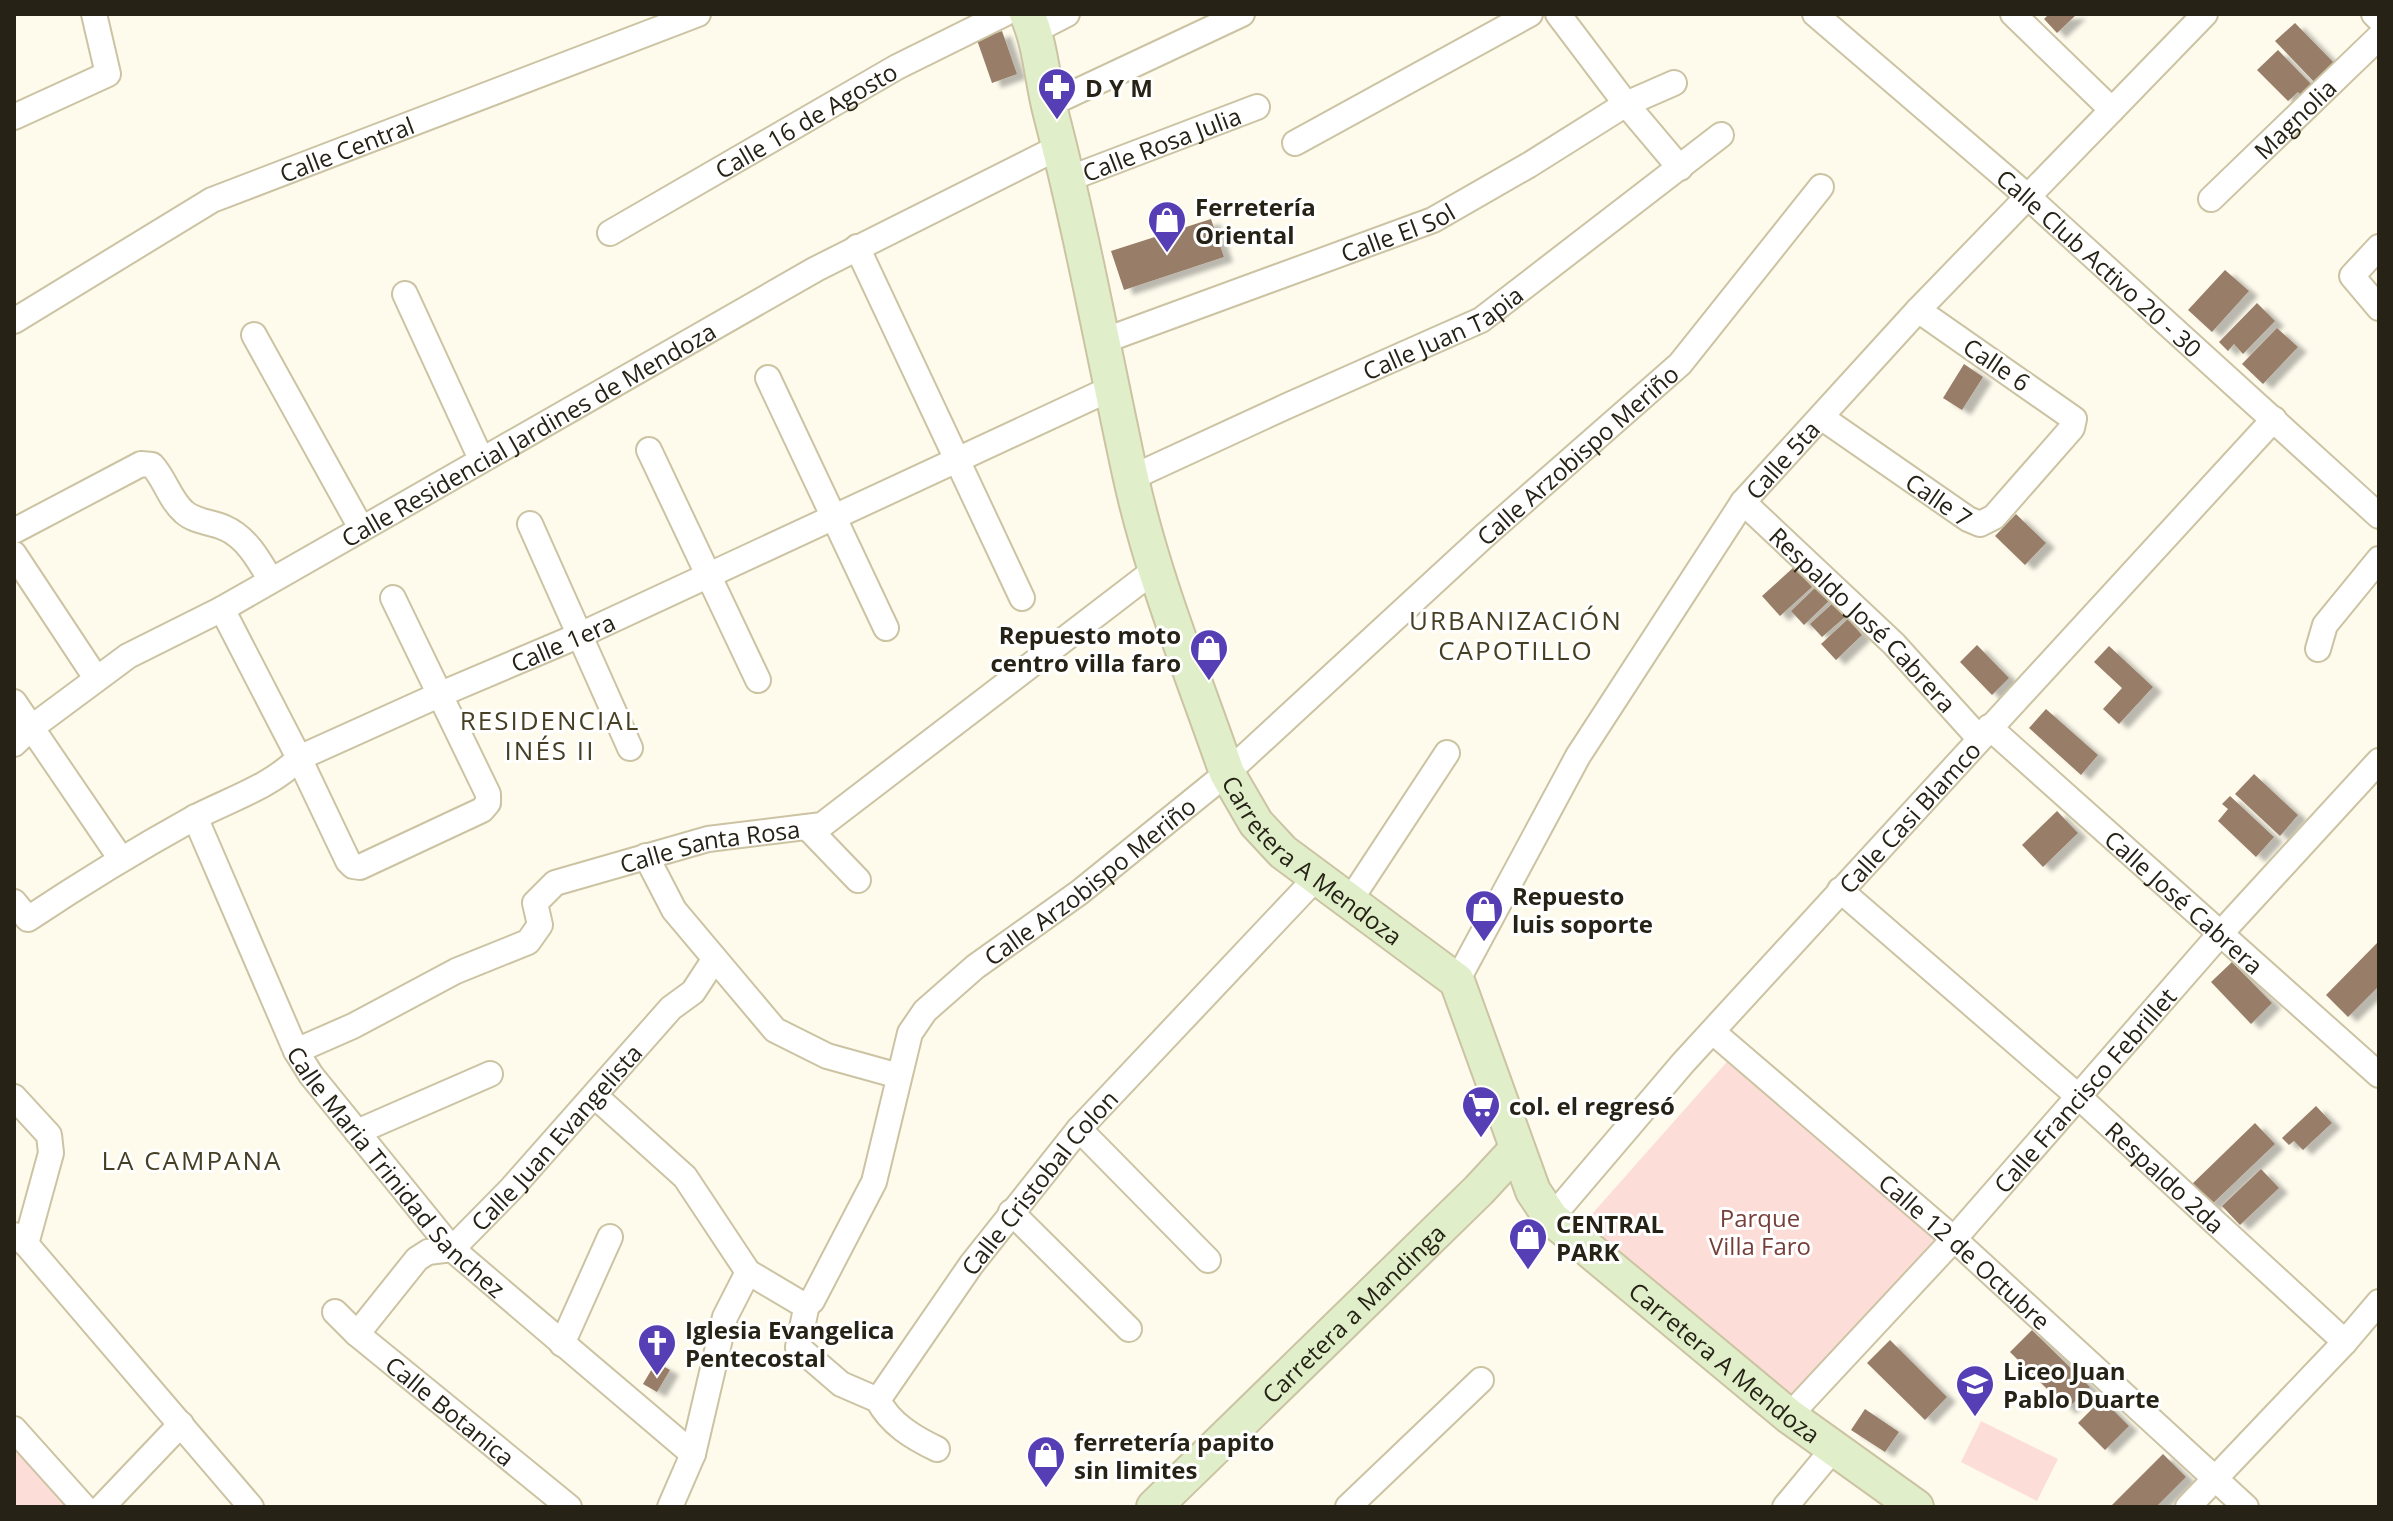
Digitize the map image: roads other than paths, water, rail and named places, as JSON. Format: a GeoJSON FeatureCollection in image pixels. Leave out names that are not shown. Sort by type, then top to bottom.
{"type":"FeatureCollection","features":[{"type":"Feature","properties":{"kind":"street"},"geometry":{"type":"LineString","coordinates":[[14,117],[108,74],[94,14]]}},
{"type":"Feature","properties":{"kind":"street","name":"Calle Central"},"geometry":{"type":"LineString","coordinates":[[14,321],[212,200],[698,14]]}},
{"type":"Feature","properties":{"kind":"street","name":"Calle 16 de Agosto"},"geometry":{"type":"LineString","coordinates":[[610,233],[897,67],[1004,14]]}},
{"type":"Feature","properties":{"kind":"street"},"geometry":{"type":"LineString","coordinates":[[1030,23],[1067,14]]}},
{"type":"Feature","properties":{"kind":"street"},"geometry":{"type":"LineString","coordinates":[[1048,105],[1242,14]]}},
{"type":"Feature","properties":{"kind":"street"},"geometry":{"type":"LineString","coordinates":[[1295,143],[1530,14]]}},
{"type":"Feature","properties":{"kind":"street"},"geometry":{"type":"LineString","coordinates":[[1558,14],[1626,104],[1680,168]]}},
{"type":"Feature","properties":{"kind":"street","name":"Calle Club Activo 20 - 30"},"geometry":{"type":"LineString","coordinates":[[1815,14],[2027,196],[2379,516]]}},
{"type":"Feature","properties":{"kind":"street"},"geometry":{"type":"LineString","coordinates":[[2013,14],[2112,110]]}},
{"type":"Feature","properties":{"kind":"street"},"geometry":{"type":"LineString","coordinates":[[2374,14],[2379,19]]}},
{"type":"Feature","properties":{"kind":"street","name":"Calle 5ta"},"geometry":{"type":"LineString","coordinates":[[1457,981],[1578,756],[1743,502],[1918,310],[2200,16]]}},
{"type":"Feature","properties":{"kind":"street","name":"Carretera A Mendoza"},"geometry":{"type":"LineString","coordinates":[[1030,23],[1064,163],[1131,478],[1156,569],[1227,773],[1256,823],[1283,852],[1316,878],[1457,981],[1533,1191],[1551,1218],[1789,1416],[1916,1507]]}},
{"type":"Feature","properties":{"kind":"street","name":"Magnolia"},"geometry":{"type":"LineString","coordinates":[[2211,199],[2379,37]]}},
{"type":"Feature","properties":{"kind":"street","name":"Calle El Sol"},"geometry":{"type":"LineString","coordinates":[[1103,341],[1433,220],[1626,104],[1674,83]]}},
{"type":"Feature","properties":{"kind":"street","name":"Calle Rosa Julia"},"geometry":{"type":"LineString","coordinates":[[1064,163],[1257,107]]}},
{"type":"Feature","properties":{"kind":"street","name":"Calle Juan Tapia"},"geometry":{"type":"LineString","coordinates":[[1131,478],[1481,320],[1721,135]]}},
{"type":"Feature","properties":{"kind":"street","name":"Calle Residencial Jardines de Mendoza"},"geometry":{"type":"LineString","coordinates":[[23,736],[128,656],[222,609],[857,247],[1064,163]]}},
{"type":"Feature","properties":{"kind":"street","name":"Calle Arzobispo Meriño"},"geometry":{"type":"LineString","coordinates":[[807,1304],[812,1301],[874,1182],[910,1033],[925,1011],[975,967],[1080,892],[1227,773],[1483,537],[1680,364],[1821,187]]}},
{"type":"Feature","properties":{"kind":"street"},"geometry":{"type":"LineString","coordinates":[[857,247],[1022,598]]}},
{"type":"Feature","properties":{"kind":"street"},"geometry":{"type":"LineString","coordinates":[[2379,247],[2352,276],[2379,308]]}},
{"type":"Feature","properties":{"kind":"street"},"geometry":{"type":"LineString","coordinates":[[405,294],[481,459]]}},
{"type":"Feature","properties":{"kind":"street","name":"Calle 6"},"geometry":{"type":"LineString","coordinates":[[1918,310],[2074,419]]}},
{"type":"Feature","properties":{"kind":"street"},"geometry":{"type":"LineString","coordinates":[[254,335],[361,528]]}},
{"type":"Feature","properties":{"kind":"street"},"geometry":{"type":"LineString","coordinates":[[768,378],[886,628]]}},
{"type":"Feature","properties":{"kind":"street","name":"Calle 1era"},"geometry":{"type":"LineString","coordinates":[[21,910],[195,817],[284,774],[299,758],[580,635],[1112,388]]}},
{"type":"Feature","properties":{"kind":"street","name":"Calle 7"},"geometry":{"type":"LineString","coordinates":[[1821,417],[1968,519],[1980,524],[1994,517],[2072,428],[2074,419]]}},
{"type":"Feature","properties":{"kind":"street","name":"Calle Casi Blamco"},"geometry":{"type":"LineString","coordinates":[[1551,1218],[1683,1063],[2274,419]]}},
{"type":"Feature","properties":{"kind":"street"},"geometry":{"type":"LineString","coordinates":[[649,450],[758,680]]}},
{"type":"Feature","properties":{"kind":"street"},"geometry":{"type":"LineString","coordinates":[[14,531],[141,464],[152,465],[184,513],[239,536],[270,579]]}},
{"type":"Feature","properties":{"kind":"street","name":"Respaldo José Cabrera"},"geometry":{"type":"LineString","coordinates":[[1743,502],[1984,733]]}},
{"type":"Feature","properties":{"kind":"street"},"geometry":{"type":"LineString","coordinates":[[530,524],[630,748]]}},
{"type":"Feature","properties":{"kind":"street"},"geometry":{"type":"LineString","coordinates":[[14,554],[96,678]]}},
{"type":"Feature","properties":{"kind":"street"},"geometry":{"type":"LineString","coordinates":[[2318,649],[2325,625],[2379,559]]}},
{"type":"Feature","properties":{"kind":"street","name":"Calle Santa Rosa"},"geometry":{"type":"LineString","coordinates":[[296,1051],[353,1026],[456,971],[528,942],[540,925],[535,903],[555,883],[708,839],[822,825],[1156,569]]}},
{"type":"Feature","properties":{"kind":"street"},"geometry":{"type":"LineString","coordinates":[[222,609],[348,861],[360,867],[482,810],[488,803],[488,794],[393,598]]}},
{"type":"Feature","properties":{"kind":"street"},"geometry":{"type":"LineString","coordinates":[[14,702],[23,736],[121,859]]}},
{"type":"Feature","properties":{"kind":"street","name":"Calle José Cabrera"},"geometry":{"type":"LineString","coordinates":[[1984,733],[2221,933],[2379,1075]]}},
{"type":"Feature","properties":{"kind":"street"},"geometry":{"type":"LineString","coordinates":[[1349,902],[1447,753]]}},
{"type":"Feature","properties":{"kind":"street","name":"Calle Francisco Febrillet"},"geometry":{"type":"LineString","coordinates":[[1789,1416],[1954,1239],[2221,933],[2379,761]]}},
{"type":"Feature","properties":{"kind":"street","name":"Calle Maria Trinidad Sanchez"},"geometry":{"type":"LineString","coordinates":[[195,817],[296,1051],[311,1075],[452,1249],[693,1454]]}},
{"type":"Feature","properties":{"kind":"street"},"geometry":{"type":"LineString","coordinates":[[807,827],[858,880]]}},
{"type":"Feature","properties":{"kind":"street"},"geometry":{"type":"LineString","coordinates":[[646,856],[674,910],[775,1030],[827,1056],[899,1076]]}},
{"type":"Feature","properties":{"kind":"street","name":"Calle Cristobal Colon"},"geometry":{"type":"LineString","coordinates":[[878,1400],[971,1265],[1079,1129],[1316,878]]}},
{"type":"Feature","properties":{"kind":"street","name":"Respaldo 2da"},"geometry":{"type":"LineString","coordinates":[[1840,890],[2079,1097],[2345,1342]]}},
{"type":"Feature","properties":{"kind":"street","name":"Calle Juan Evangelista"},"geometry":{"type":"LineString","coordinates":[[357,1334],[417,1259],[428,1252],[452,1249],[511,1189],[671,1008],[693,992],[714,960]]}},
{"type":"Feature","properties":{"kind":"street","name":"Calle 12 de Octubre"},"geometry":{"type":"LineString","coordinates":[[1713,1032],[1954,1239],[2246,1507]]}},
{"type":"Feature","properties":{"kind":"street"},"geometry":{"type":"LineString","coordinates":[[357,1132],[490,1074]]}},
{"type":"Feature","properties":{"kind":"street"},"geometry":{"type":"LineString","coordinates":[[595,1096],[685,1177],[748,1272],[807,1304],[798,1347],[841,1384],[878,1400],[883,1410],[915,1439],[937,1449]]}},
{"type":"Feature","properties":{"kind":"street"},"geometry":{"type":"LineString","coordinates":[[14,1097],[49,1135],[51,1153],[20,1240],[251,1507]]}},
{"type":"Feature","properties":{"kind":"street"},"geometry":{"type":"LineString","coordinates":[[1079,1129],[1208,1260]]}},
{"type":"Feature","properties":{"kind":"street","name":"Carretera a Mandinga"},"geometry":{"type":"LineString","coordinates":[[1155,1507],[1479,1190],[1517,1149]]}},
{"type":"Feature","properties":{"kind":"street"},"geometry":{"type":"LineString","coordinates":[[1011,1212],[1129,1329]]}},
{"type":"Feature","properties":{"kind":"street"},"geometry":{"type":"LineString","coordinates":[[562,1344],[610,1237]]}},
{"type":"Feature","properties":{"kind":"street"},"geometry":{"type":"LineString","coordinates":[[670,1507],[693,1454],[725,1317],[748,1272]]}},
{"type":"Feature","properties":{"kind":"street"},"geometry":{"type":"LineString","coordinates":[[2188,1507],[2379,1302]]}},
{"type":"Feature","properties":{"kind":"street","name":"Calle Botanica"},"geometry":{"type":"LineString","coordinates":[[335,1312],[357,1334],[569,1507]]}},
{"type":"Feature","properties":{"kind":"street"},"geometry":{"type":"LineString","coordinates":[[1363,1503],[1481,1380]]}},
{"type":"Feature","properties":{"kind":"street"},"geometry":{"type":"LineString","coordinates":[[102,1507],[181,1424]]}},
{"type":"Feature","properties":{"kind":"street"},"geometry":{"type":"LineString","coordinates":[[14,1429],[84,1507]]}},
{"type":"Feature","properties":{"kind":"street"},"geometry":{"type":"LineString","coordinates":[[1785,1507],[1834,1448]]}},
{"type":"Feature","properties":{"kind":"place","name":"D Y M"},"geometry":{"type":"Point","coordinates":[1057,121]}},
{"type":"Feature","properties":{"kind":"place","name":"Ferretería Oriental"},"geometry":{"type":"Point","coordinates":[1167,254]}},
{"type":"Feature","properties":{"kind":"place","name":"Repuesto moto centro villa faro"},"geometry":{"type":"Point","coordinates":[1209,682]}},
{"type":"Feature","properties":{"kind":"place","name":"Repuesto luis soporte"},"geometry":{"type":"Point","coordinates":[1484,943]}},
{"type":"Feature","properties":{"kind":"place","name":"col. el regresó"},"geometry":{"type":"Point","coordinates":[1481,1139]}},
{"type":"Feature","properties":{"kind":"place","name":"CENTRAL PARK"},"geometry":{"type":"Point","coordinates":[1528,1271]}},
{"type":"Feature","properties":{"kind":"place","name":"Iglesia Evangelica Pentecostal"},"geometry":{"type":"Point","coordinates":[657,1377]}},
{"type":"Feature","properties":{"kind":"place","name":"Liceo Juan Pablo Duarte"},"geometry":{"type":"Point","coordinates":[1975,1418]}},
{"type":"Feature","properties":{"kind":"place","name":"ferretería papito sin limites"},"geometry":{"type":"Point","coordinates":[1046,1489]}},
{"type":"Feature","properties":{"kind":"district","name":"URBANIZACIÓN CAPOTILLO"},"geometry":{"type":"Point","coordinates":[1516,635]}},
{"type":"Feature","properties":{"kind":"district","name":"RESIDENCIAL INÉS II"},"geometry":{"type":"Point","coordinates":[550,735]}},
{"type":"Feature","properties":{"kind":"district","name":"LA CAMPANA"},"geometry":{"type":"Point","coordinates":[192,1160]}},
{"type":"Feature","properties":{"kind":"park label","name":"Parque Villa Faro"},"geometry":{"type":"Point","coordinates":[1760,1231]}}]}
